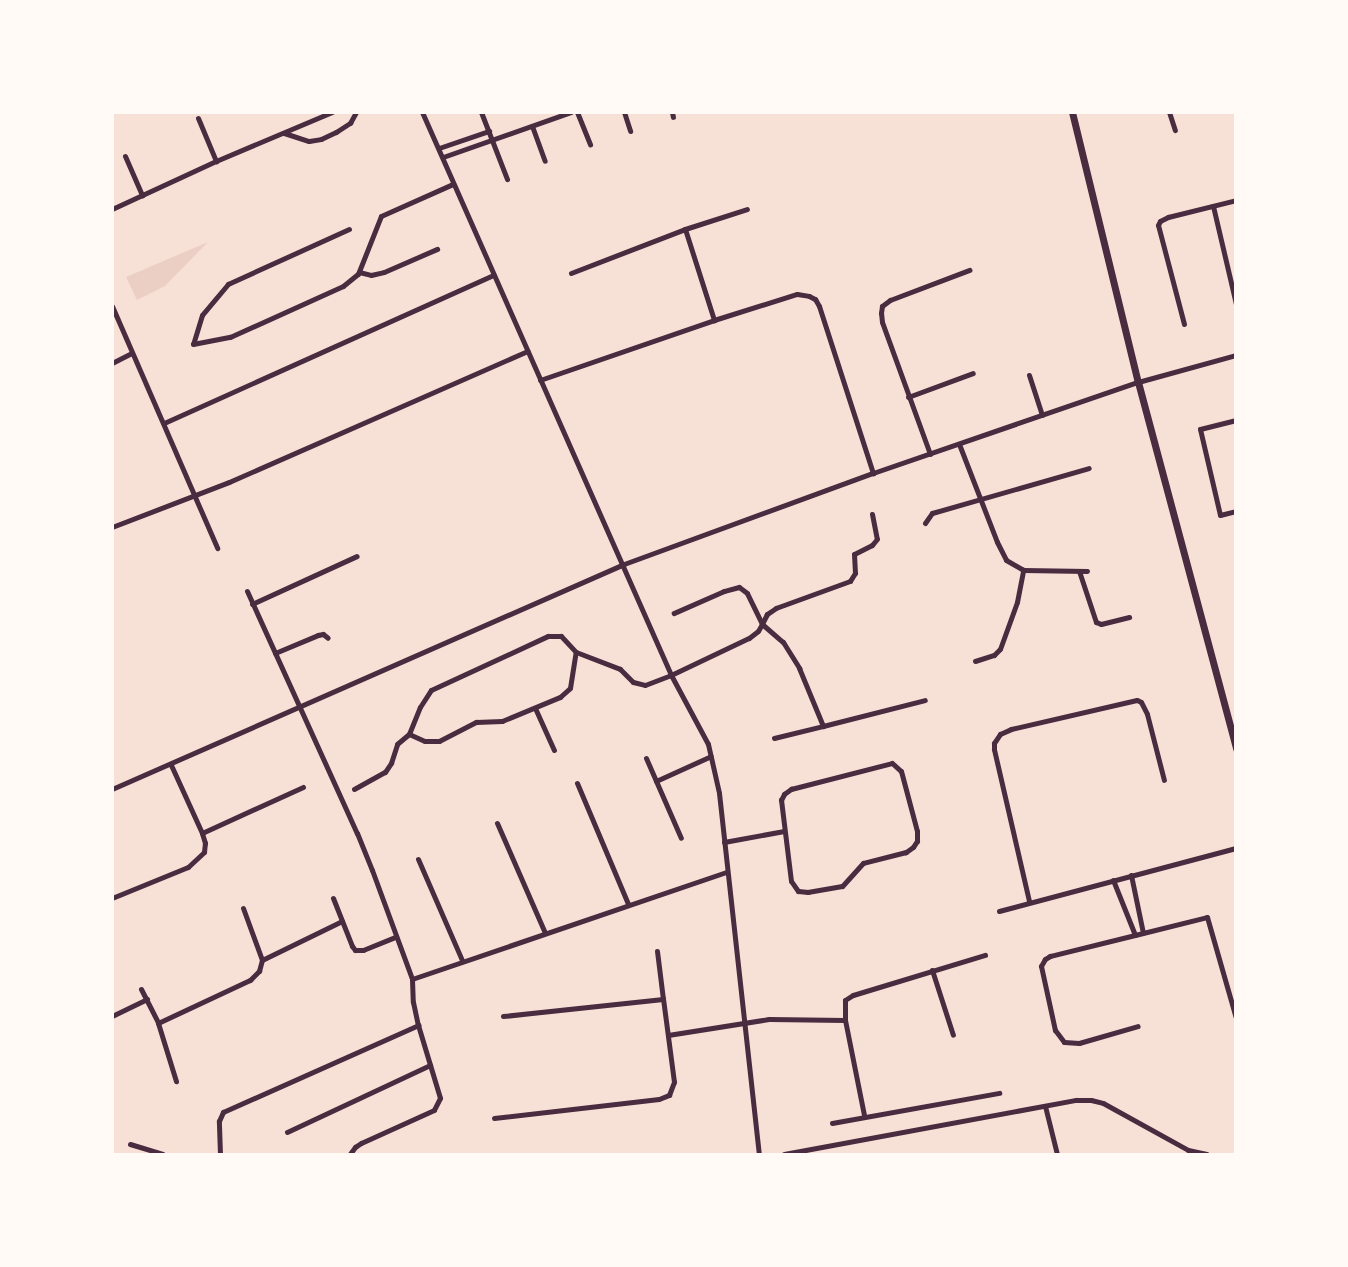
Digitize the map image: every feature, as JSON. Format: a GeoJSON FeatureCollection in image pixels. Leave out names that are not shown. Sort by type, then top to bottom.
{"type":"FeatureCollection","features":[{"type":"Feature","properties":{"kind":"street"},"geometry":{"type":"LineString","coordinates":[[112,209],[216,161],[332,112]]}},
{"type":"Feature","properties":{"kind":"street"},"geometry":{"type":"LineString","coordinates":[[284,133],[309,141],[321,139],[336,132],[350,122],[356,112]]}},
{"type":"Feature","properties":{"kind":"street"},"geometry":{"type":"LineString","coordinates":[[422,112],[493,276],[624,564],[671,675],[703,734],[711,756],[719,793],[726,872],[759,1154]]}},
{"type":"Feature","properties":{"kind":"street"},"geometry":{"type":"LineString","coordinates":[[481,112],[507,179]]}},
{"type":"Feature","properties":{"kind":"street"},"geometry":{"type":"LineString","coordinates":[[443,157],[571,112]]}},
{"type":"Feature","properties":{"kind":"street"},"geometry":{"type":"LineString","coordinates":[[577,112],[590,145]]}},
{"type":"Feature","properties":{"kind":"street"},"geometry":{"type":"LineString","coordinates":[[624,112],[630,130]]}},
{"type":"Feature","properties":{"kind":"street"},"geometry":{"type":"LineString","coordinates":[[1072,112],[1138,382],[1236,749]]}},
{"type":"Feature","properties":{"kind":"street"},"geometry":{"type":"LineString","coordinates":[[1170,112],[1175,130]]}},
{"type":"Feature","properties":{"kind":"street"},"geometry":{"type":"LineString","coordinates":[[198,118],[216,161]]}},
{"type":"Feature","properties":{"kind":"street"},"geometry":{"type":"LineString","coordinates":[[532,126],[545,161]]}},
{"type":"Feature","properties":{"kind":"street"},"geometry":{"type":"LineString","coordinates":[[439,148],[489,131]]}},
{"type":"Feature","properties":{"kind":"street"},"geometry":{"type":"LineString","coordinates":[[125,156],[142,195]]}},
{"type":"Feature","properties":{"kind":"street"},"geometry":{"type":"LineString","coordinates":[[349,229],[228,284],[202,315],[193,344],[221,340],[343,286],[359,272],[381,216],[453,184]]}},
{"type":"Feature","properties":{"kind":"street"},"geometry":{"type":"LineString","coordinates":[[1184,324],[1158,225],[1160,221],[1168,216],[1236,200]]}},
{"type":"Feature","properties":{"kind":"street"},"geometry":{"type":"LineString","coordinates":[[1213,206],[1236,304]]}},
{"type":"Feature","properties":{"kind":"street"},"geometry":{"type":"LineString","coordinates":[[571,273],[685,229],[747,209]]}},
{"type":"Feature","properties":{"kind":"street"},"geometry":{"type":"LineString","coordinates":[[685,229],[714,320]]}},
{"type":"Feature","properties":{"kind":"street"},"geometry":{"type":"LineString","coordinates":[[359,272],[371,275],[384,272],[437,249]]}},
{"type":"Feature","properties":{"kind":"street"},"geometry":{"type":"LineString","coordinates":[[930,454],[882,322],[882,306],[899,296],[969,270]]}},
{"type":"Feature","properties":{"kind":"street"},"geometry":{"type":"LineString","coordinates":[[164,423],[493,276]]}},
{"type":"Feature","properties":{"kind":"street"},"geometry":{"type":"LineString","coordinates":[[540,380],[714,320],[797,294],[809,296],[815,299],[819,306],[873,473]]}},
{"type":"Feature","properties":{"kind":"street"},"geometry":{"type":"LineString","coordinates":[[112,306],[217,548]]}},
{"type":"Feature","properties":{"kind":"street"},"geometry":{"type":"LineString","coordinates":[[112,527],[193,496],[527,351]]}},
{"type":"Feature","properties":{"kind":"street"},"geometry":{"type":"LineString","coordinates":[[112,363],[132,353]]}},
{"type":"Feature","properties":{"kind":"street"},"geometry":{"type":"LineString","coordinates":[[112,789],[170,765],[299,705],[624,564],[873,473],[1138,382],[1236,356]]}},
{"type":"Feature","properties":{"kind":"street"},"geometry":{"type":"LineString","coordinates":[[908,397],[973,373]]}},
{"type":"Feature","properties":{"kind":"street"},"geometry":{"type":"LineString","coordinates":[[1029,375],[1042,415]]}},
{"type":"Feature","properties":{"kind":"street"},"geometry":{"type":"LineString","coordinates":[[1236,420],[1200,429],[1220,515],[1236,511]]}},
{"type":"Feature","properties":{"kind":"street"},"geometry":{"type":"LineString","coordinates":[[959,444],[1006,560],[1023,570],[1087,571]]}},
{"type":"Feature","properties":{"kind":"street"},"geometry":{"type":"LineString","coordinates":[[926,523],[932,513],[1089,468]]}},
{"type":"Feature","properties":{"kind":"street"},"geometry":{"type":"LineString","coordinates":[[354,790],[385,772],[391,763],[397,744],[409,734],[425,698],[436,687],[548,636],[560,636],[576,652],[620,669],[636,684],[645,685],[671,675],[749,638],[758,631],[767,614],[776,608],[850,581],[855,573],[854,554],[872,545],[877,539],[872,514]]}},
{"type":"Feature","properties":{"kind":"street"},"geometry":{"type":"LineString","coordinates":[[252,604],[357,556]]}},
{"type":"Feature","properties":{"kind":"street"},"geometry":{"type":"LineString","coordinates":[[975,661],[994,655],[1000,649],[1017,602],[1023,570]]}},
{"type":"Feature","properties":{"kind":"street"},"geometry":{"type":"LineString","coordinates":[[1079,571],[1096,622],[1101,624],[1130,617]]}},
{"type":"Feature","properties":{"kind":"street"},"geometry":{"type":"LineString","coordinates":[[674,613],[724,591],[739,587],[747,593],[762,624],[783,642],[799,668],[823,726]]}},
{"type":"Feature","properties":{"kind":"street"},"geometry":{"type":"LineString","coordinates":[[246,591],[357,834],[412,979],[412,997],[418,1025],[440,1098],[437,1107],[430,1112],[361,1143],[350,1154]]}},
{"type":"Feature","properties":{"kind":"street"},"geometry":{"type":"LineString","coordinates":[[275,654],[321,634],[328,638]]}},
{"type":"Feature","properties":{"kind":"street"},"geometry":{"type":"LineString","coordinates":[[409,734],[425,741],[439,741],[476,722],[502,721],[560,697],[568,691],[576,652]]}},
{"type":"Feature","properties":{"kind":"street"},"geometry":{"type":"LineString","coordinates":[[774,738],[925,700]]}},
{"type":"Feature","properties":{"kind":"street"},"geometry":{"type":"LineString","coordinates":[[1029,901],[994,749],[997,737],[1011,729],[1131,700],[1141,702],[1147,714],[1164,780]]}},
{"type":"Feature","properties":{"kind":"street"},"geometry":{"type":"LineString","coordinates":[[536,708],[554,750]]}},
{"type":"Feature","properties":{"kind":"street"},"geometry":{"type":"LineString","coordinates":[[656,781],[711,756]]}},
{"type":"Feature","properties":{"kind":"street"},"geometry":{"type":"LineString","coordinates":[[646,758],[681,838]]}},
{"type":"Feature","properties":{"kind":"street"},"geometry":{"type":"LineString","coordinates":[[892,763],[901,771],[918,836],[913,847],[906,852],[860,865],[844,885],[802,892],[792,885],[784,831],[781,800],[787,791],[892,763]]}},
{"type":"Feature","properties":{"kind":"street"},"geometry":{"type":"LineString","coordinates":[[112,898],[194,864],[204,852],[205,843],[202,833],[170,765]]}},
{"type":"Feature","properties":{"kind":"street"},"geometry":{"type":"LineString","coordinates":[[577,784],[628,904]]}},
{"type":"Feature","properties":{"kind":"street"},"geometry":{"type":"LineString","coordinates":[[202,833],[303,787]]}},
{"type":"Feature","properties":{"kind":"street"},"geometry":{"type":"LineString","coordinates":[[497,824],[546,933]]}},
{"type":"Feature","properties":{"kind":"street"},"geometry":{"type":"LineString","coordinates":[[724,842],[784,831]]}},
{"type":"Feature","properties":{"kind":"street"},"geometry":{"type":"LineString","coordinates":[[999,911],[1029,901],[1236,848]]}},
{"type":"Feature","properties":{"kind":"street"},"geometry":{"type":"LineString","coordinates":[[418,860],[462,960]]}},
{"type":"Feature","properties":{"kind":"street"},"geometry":{"type":"LineString","coordinates":[[412,979],[462,960],[726,872]]}},
{"type":"Feature","properties":{"kind":"street"},"geometry":{"type":"LineString","coordinates":[[1131,875],[1143,933]]}},
{"type":"Feature","properties":{"kind":"street"},"geometry":{"type":"LineString","coordinates":[[1113,880],[1135,935]]}},
{"type":"Feature","properties":{"kind":"street"},"geometry":{"type":"LineString","coordinates":[[333,898],[352,946],[356,950],[363,950],[396,937]]}},
{"type":"Feature","properties":{"kind":"street"},"geometry":{"type":"LineString","coordinates":[[158,1023],[250,980],[259,971],[262,960],[243,908]]}},
{"type":"Feature","properties":{"kind":"street"},"geometry":{"type":"LineString","coordinates":[[1138,1026],[1079,1043],[1064,1042],[1055,1030],[1041,966],[1045,959],[1050,956],[1207,917],[1236,1018]]}},
{"type":"Feature","properties":{"kind":"street"},"geometry":{"type":"LineString","coordinates":[[262,960],[342,921]]}},
{"type":"Feature","properties":{"kind":"street"},"geometry":{"type":"LineString","coordinates":[[494,1118],[664,1098],[672,1090],[674,1082],[657,951]]}},
{"type":"Feature","properties":{"kind":"street"},"geometry":{"type":"LineString","coordinates":[[864,1116],[845,1020],[844,1005],[848,997],[985,955]]}},
{"type":"Feature","properties":{"kind":"street"},"geometry":{"type":"LineString","coordinates":[[932,970],[953,1035]]}},
{"type":"Feature","properties":{"kind":"street"},"geometry":{"type":"LineString","coordinates":[[141,989],[158,1023],[176,1080]]}},
{"type":"Feature","properties":{"kind":"street"},"geometry":{"type":"LineString","coordinates":[[112,1016],[147,999]]}},
{"type":"Feature","properties":{"kind":"street"},"geometry":{"type":"LineString","coordinates":[[502,1016],[663,999]]}},
{"type":"Feature","properties":{"kind":"street"},"geometry":{"type":"LineString","coordinates":[[668,1035],[769,1019],[845,1020]]}},
{"type":"Feature","properties":{"kind":"street"},"geometry":{"type":"LineString","coordinates":[[220,1154],[219,1121],[223,1112],[418,1025]]}},
{"type":"Feature","properties":{"kind":"street"},"geometry":{"type":"LineString","coordinates":[[287,1132],[430,1065]]}},
{"type":"Feature","properties":{"kind":"street"},"geometry":{"type":"LineString","coordinates":[[832,1122],[999,1092]]}},
{"type":"Feature","properties":{"kind":"street"},"geometry":{"type":"LineString","coordinates":[[784,1154],[1076,1100],[1097,1101],[1188,1150],[1207,1154]]}},
{"type":"Feature","properties":{"kind":"street"},"geometry":{"type":"LineString","coordinates":[[1045,1106],[1058,1154]]}},
{"type":"Feature","properties":{"kind":"street"},"geometry":{"type":"LineString","coordinates":[[130,1144],[163,1154]]}},
{"type":"Feature","properties":{"kind":"shaded area"},"geometry":{"type":"Polygon","coordinates":[[[208,242],[165,286],[137,300],[126,277],[208,242]]]}}]}
